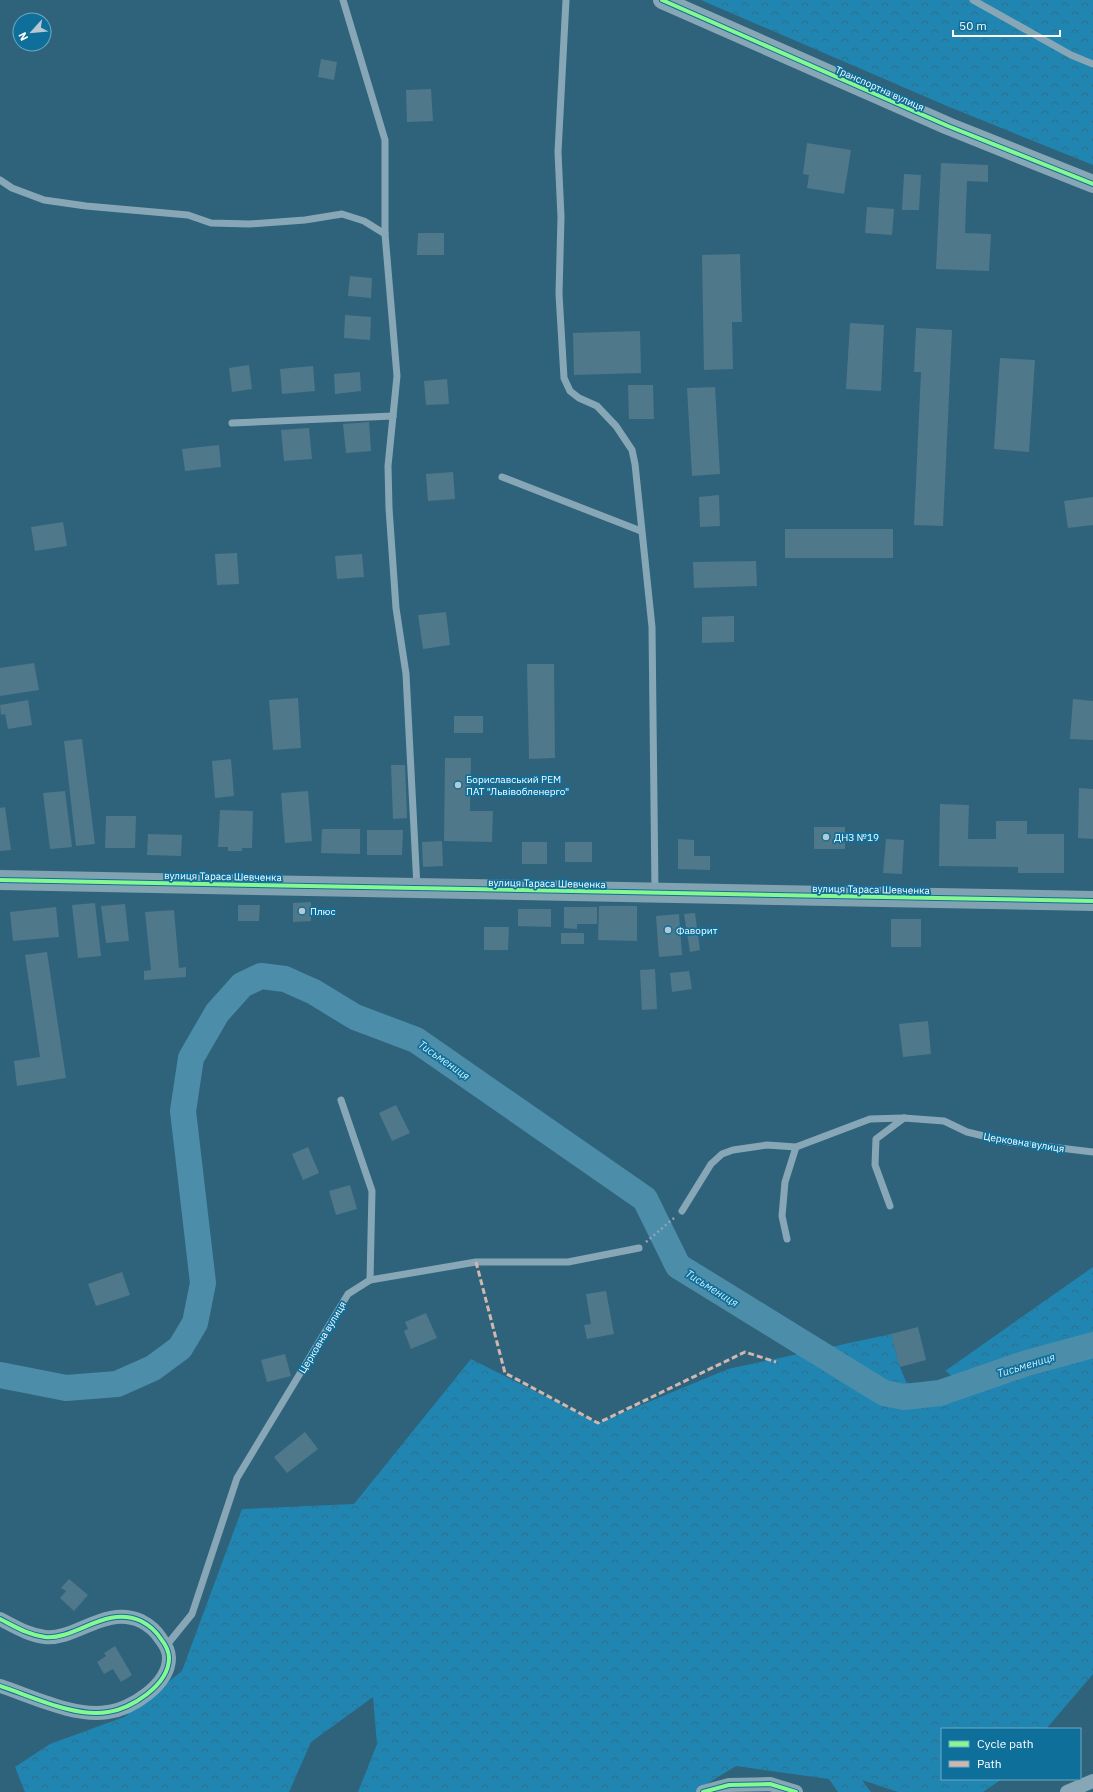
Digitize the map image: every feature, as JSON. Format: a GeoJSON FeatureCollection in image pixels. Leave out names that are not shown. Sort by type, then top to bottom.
{"type":"FeatureCollection","features":[{"type":"Feature","properties":{"kind":"main road","name":"вулиця Тараса Шевченка"},"geometry":{"type":"LineString","coordinates":[[0,880],[1093,901]]}},
{"type":"Feature","properties":{"kind":"street","name":"Транспортна вулиця"},"geometry":{"type":"LineString","coordinates":[[662,0],[948,126],[1093,184]]}},
{"type":"Feature","properties":{"kind":"street"},"geometry":{"type":"LineString","coordinates":[[0,1619],[27,1633],[46,1637],[61,1635],[100,1620],[122,1617],[141,1621],[156,1631],[166,1646],[169,1658],[165,1672],[155,1689],[127,1707],[107,1713],[79,1712],[0,1686]]}},
{"type":"Feature","properties":{"kind":"street"},"geometry":{"type":"LineString","coordinates":[[1067,1792],[1093,1781]]}},
{"type":"Feature","properties":{"kind":"street"},"geometry":{"type":"LineString","coordinates":[[703,1792],[729,1785],[770,1784],[796,1792]]}},
{"type":"Feature","properties":{"kind":"lane"},"geometry":{"type":"LineString","coordinates":[[343,0],[385,140],[385,234],[397,376],[388,466],[396,608],[406,674],[417,887]]}},
{"type":"Feature","properties":{"kind":"lane"},"geometry":{"type":"LineString","coordinates":[[566,0],[558,152],[560,216],[559,294],[564,378],[570,391],[579,398],[597,406],[616,426],[632,450],[636,471],[652,627],[655,893]]}},
{"type":"Feature","properties":{"kind":"lane"},"geometry":{"type":"LineString","coordinates":[[974,0],[1071,55],[1093,64]]}},
{"type":"Feature","properties":{"kind":"lane"},"geometry":{"type":"LineString","coordinates":[[0,180],[12,188],[44,200],[86,206],[188,215],[211,223],[250,224],[305,220],[342,214],[364,221],[385,234]]}},
{"type":"Feature","properties":{"kind":"lane"},"geometry":{"type":"LineString","coordinates":[[232,423],[393,416]]}},
{"type":"Feature","properties":{"kind":"lane"},"geometry":{"type":"LineString","coordinates":[[502,477],[641,531]]}},
{"type":"Feature","properties":{"kind":"lane"},"geometry":{"type":"LineString","coordinates":[[341,1100],[372,1191],[370,1280]]}},
{"type":"Feature","properties":{"kind":"lane"},"geometry":{"type":"LineString","coordinates":[[890,1206],[875,1166],[876,1140],[904,1118]]}},
{"type":"Feature","properties":{"kind":"lane","name":"Церковна вулиця"},"geometry":{"type":"LineString","coordinates":[[682,1211],[711,1164],[722,1154],[733,1150],[767,1145],[796,1147],[870,1119],[904,1118],[944,1121],[967,1132],[1009,1142],[1093,1152]]}},
{"type":"Feature","properties":{"kind":"lane"},"geometry":{"type":"LineString","coordinates":[[787,1239],[782,1216],[785,1182],[796,1147]]}},
{"type":"Feature","properties":{"kind":"lane","name":"Церковна вулиця"},"geometry":{"type":"LineString","coordinates":[[166,1646],[192,1614],[237,1478],[348,1294],[370,1280],[476,1262],[568,1262],[639,1248]]}},
{"type":"Feature","properties":{"kind":"path"},"geometry":{"type":"LineString","coordinates":[[639,1248],[682,1211]]}},
{"type":"Feature","properties":{"kind":"green space"},"geometry":{"type":"Polygon","coordinates":[[[701,0],[1093,0],[1093,165],[947,106],[701,0]]]}},
{"type":"Feature","properties":{"kind":"green space"},"geometry":{"type":"Polygon","coordinates":[[[1093,1267],[1093,1674],[1047,1728],[941,1728],[941,1780],[1001,1780],[983,1792],[898,1792],[862,1780],[871,1792],[838,1792],[829,1779],[736,1766],[700,1788],[699,1792],[358,1792],[377,1744],[373,1697],[311,1742],[289,1792],[25,1792],[15,1767],[50,1744],[124,1717],[182,1671],[242,1509],[354,1504],[471,1359],[598,1423],[728,1369],[891,1334],[900,1367],[906,1382],[942,1403],[961,1383],[945,1371],[1093,1267]]]}},
{"type":"Feature","properties":{"kind":"building"},"geometry":{"type":"Polygon","coordinates":[[[321,59],[337,62],[334,80],[318,77],[321,59]]]}},
{"type":"Feature","properties":{"kind":"building"},"geometry":{"type":"Polygon","coordinates":[[[431,89],[433,121],[407,122],[406,90],[431,89]]]}},
{"type":"Feature","properties":{"kind":"building"},"geometry":{"type":"Polygon","coordinates":[[[807,143],[851,150],[844,194],[807,188],[809,175],[803,174],[807,143]]]}},
{"type":"Feature","properties":{"kind":"building"},"geometry":{"type":"Polygon","coordinates":[[[941,163],[988,165],[988,182],[967,181],[965,233],[991,234],[989,271],[936,269],[941,163]]]}},
{"type":"Feature","properties":{"kind":"building"},"geometry":{"type":"Polygon","coordinates":[[[904,174],[921,175],[919,210],[902,210],[904,174]]]}},
{"type":"Feature","properties":{"kind":"building"},"geometry":{"type":"Polygon","coordinates":[[[867,207],[894,209],[892,235],[865,233],[867,207]]]}},
{"type":"Feature","properties":{"kind":"building"},"geometry":{"type":"Polygon","coordinates":[[[418,233],[444,233],[444,255],[417,255],[418,233]]]}},
{"type":"Feature","properties":{"kind":"building"},"geometry":{"type":"Polygon","coordinates":[[[740,254],[742,322],[732,322],[733,369],[704,370],[702,255],[740,254]]]}},
{"type":"Feature","properties":{"kind":"building"},"geometry":{"type":"Polygon","coordinates":[[[350,276],[372,278],[371,298],[348,296],[350,276]]]}},
{"type":"Feature","properties":{"kind":"building"},"geometry":{"type":"Polygon","coordinates":[[[345,315],[371,317],[370,340],[344,338],[345,315]]]}},
{"type":"Feature","properties":{"kind":"building"},"geometry":{"type":"Polygon","coordinates":[[[850,323],[884,325],[881,391],[846,389],[850,323]]]}},
{"type":"Feature","properties":{"kind":"building"},"geometry":{"type":"Polygon","coordinates":[[[916,328],[952,330],[943,526],[914,525],[921,372],[914,372],[916,328]]]}},
{"type":"Feature","properties":{"kind":"building"},"geometry":{"type":"Polygon","coordinates":[[[640,331],[641,373],[574,375],[573,333],[640,331]]]}},
{"type":"Feature","properties":{"kind":"building"},"geometry":{"type":"Polygon","coordinates":[[[1000,358],[1035,360],[1029,452],[994,449],[1000,358]]]}},
{"type":"Feature","properties":{"kind":"building"},"geometry":{"type":"Polygon","coordinates":[[[249,365],[252,389],[232,392],[229,368],[249,365]]]}},
{"type":"Feature","properties":{"kind":"building"},"geometry":{"type":"Polygon","coordinates":[[[313,366],[315,391],[282,394],[280,369],[313,366]]]}},
{"type":"Feature","properties":{"kind":"building"},"geometry":{"type":"Polygon","coordinates":[[[360,372],[361,391],[335,394],[334,374],[360,372]]]}},
{"type":"Feature","properties":{"kind":"building"},"geometry":{"type":"Polygon","coordinates":[[[447,379],[449,404],[426,405],[424,381],[447,379]]]}},
{"type":"Feature","properties":{"kind":"building"},"geometry":{"type":"Polygon","coordinates":[[[628,385],[653,385],[654,419],[629,419],[628,385]]]}},
{"type":"Feature","properties":{"kind":"building"},"geometry":{"type":"Polygon","coordinates":[[[715,387],[720,474],[692,476],[687,388],[715,387]]]}},
{"type":"Feature","properties":{"kind":"building"},"geometry":{"type":"Polygon","coordinates":[[[369,422],[371,451],[346,453],[343,424],[369,422]]]}},
{"type":"Feature","properties":{"kind":"building"},"geometry":{"type":"Polygon","coordinates":[[[309,428],[312,459],[284,461],[281,430],[309,428]]]}},
{"type":"Feature","properties":{"kind":"building"},"geometry":{"type":"Polygon","coordinates":[[[219,445],[221,467],[185,471],[182,449],[219,445]]]}},
{"type":"Feature","properties":{"kind":"building"},"geometry":{"type":"Polygon","coordinates":[[[453,472],[455,499],[428,501],[426,474],[453,472]]]}},
{"type":"Feature","properties":{"kind":"building"},"geometry":{"type":"Polygon","coordinates":[[[719,495],[720,526],[700,527],[699,497],[719,495]]]}},
{"type":"Feature","properties":{"kind":"building"},"geometry":{"type":"Polygon","coordinates":[[[1093,497],[1093,525],[1068,528],[1064,501],[1093,497]]]}},
{"type":"Feature","properties":{"kind":"building"},"geometry":{"type":"Polygon","coordinates":[[[63,522],[67,546],[35,551],[31,527],[63,522]]]}},
{"type":"Feature","properties":{"kind":"building"},"geometry":{"type":"Polygon","coordinates":[[[785,529],[893,529],[893,558],[785,558],[785,529]]]}},
{"type":"Feature","properties":{"kind":"building"},"geometry":{"type":"Polygon","coordinates":[[[237,553],[239,584],[217,585],[215,554],[237,553]]]}},
{"type":"Feature","properties":{"kind":"building"},"geometry":{"type":"Polygon","coordinates":[[[362,554],[364,577],[337,579],[335,556],[362,554]]]}},
{"type":"Feature","properties":{"kind":"building"},"geometry":{"type":"Polygon","coordinates":[[[756,561],[757,586],[694,588],[693,562],[756,561]]]}},
{"type":"Feature","properties":{"kind":"building"},"geometry":{"type":"Polygon","coordinates":[[[446,612],[450,645],[423,649],[418,615],[446,612]]]}},
{"type":"Feature","properties":{"kind":"building"},"geometry":{"type":"Polygon","coordinates":[[[734,616],[734,642],[702,643],[702,617],[734,616]]]}},
{"type":"Feature","properties":{"kind":"building"},"geometry":{"type":"Polygon","coordinates":[[[34,663],[39,690],[0,696],[0,668],[34,663]]]}},
{"type":"Feature","properties":{"kind":"building"},"geometry":{"type":"Polygon","coordinates":[[[527,664],[554,664],[555,758],[529,759],[527,664]]]}},
{"type":"Feature","properties":{"kind":"building"},"geometry":{"type":"Polygon","coordinates":[[[298,698],[301,748],[273,750],[269,700],[298,698]]]}},
{"type":"Feature","properties":{"kind":"building"},"geometry":{"type":"Polygon","coordinates":[[[1073,699],[1093,701],[1093,740],[1070,739],[1073,699]]]}},
{"type":"Feature","properties":{"kind":"building"},"geometry":{"type":"Polygon","coordinates":[[[28,700],[32,725],[8,729],[5,714],[1,715],[0,705],[28,700]]]}},
{"type":"Feature","properties":{"kind":"building"},"geometry":{"type":"Polygon","coordinates":[[[454,716],[483,716],[483,733],[454,733],[454,716]]]}},
{"type":"Feature","properties":{"kind":"building"},"geometry":{"type":"Polygon","coordinates":[[[82,739],[95,844],[76,846],[64,741],[82,739]]]}},
{"type":"Feature","properties":{"kind":"building","name":"Бориславський РЕМ ПАТ \"Львівобленерго\""},"geometry":{"type":"Polygon","coordinates":[[[445,758],[471,758],[470,811],[493,811],[492,842],[444,841],[445,758]]]}},
{"type":"Feature","properties":{"kind":"building"},"geometry":{"type":"Polygon","coordinates":[[[231,759],[234,796],[215,798],[212,761],[231,759]]]}},
{"type":"Feature","properties":{"kind":"building"},"geometry":{"type":"Polygon","coordinates":[[[391,765],[405,765],[407,818],[393,819],[391,765]]]}},
{"type":"Feature","properties":{"kind":"building"},"geometry":{"type":"Polygon","coordinates":[[[1079,788],[1093,789],[1093,839],[1078,838],[1079,788]]]}},
{"type":"Feature","properties":{"kind":"building"},"geometry":{"type":"Polygon","coordinates":[[[65,791],[72,847],[50,849],[43,793],[65,791]]]}},
{"type":"Feature","properties":{"kind":"building"},"geometry":{"type":"Polygon","coordinates":[[[308,791],[312,841],[285,843],[281,793],[308,791]]]}},
{"type":"Feature","properties":{"kind":"building"},"geometry":{"type":"Polygon","coordinates":[[[940,804],[969,805],[968,839],[996,839],[996,821],[1027,821],[1027,834],[1064,834],[1064,873],[1018,873],[1018,867],[939,866],[940,804]]]}},
{"type":"Feature","properties":{"kind":"building"},"geometry":{"type":"Polygon","coordinates":[[[5,807],[11,850],[0,851],[0,808],[5,807]]]}},
{"type":"Feature","properties":{"kind":"building"},"geometry":{"type":"Polygon","coordinates":[[[220,810],[253,811],[252,848],[242,848],[242,851],[228,851],[228,847],[218,847],[220,810]]]}},
{"type":"Feature","properties":{"kind":"building"},"geometry":{"type":"Polygon","coordinates":[[[106,816],[136,816],[135,848],[105,848],[106,816]]]}},
{"type":"Feature","properties":{"kind":"building"},"geometry":{"type":"Polygon","coordinates":[[[814,827],[845,827],[845,849],[814,849],[814,827]]]}},
{"type":"Feature","properties":{"kind":"building"},"geometry":{"type":"Polygon","coordinates":[[[322,829],[360,829],[360,854],[321,853],[322,829]]]}},
{"type":"Feature","properties":{"kind":"building"},"geometry":{"type":"Polygon","coordinates":[[[367,830],[403,830],[402,855],[367,855],[367,830]]]}},
{"type":"Feature","properties":{"kind":"building"},"geometry":{"type":"Polygon","coordinates":[[[148,834],[182,835],[181,856],[147,855],[148,834]]]}},
{"type":"Feature","properties":{"kind":"building"},"geometry":{"type":"Polygon","coordinates":[[[678,839],[694,840],[694,856],[710,856],[710,870],[678,869],[678,839]]]}},
{"type":"Feature","properties":{"kind":"building"},"geometry":{"type":"Polygon","coordinates":[[[886,839],[904,840],[902,874],[883,873],[886,839]]]}},
{"type":"Feature","properties":{"kind":"building"},"geometry":{"type":"Polygon","coordinates":[[[442,841],[443,866],[423,867],[422,842],[442,841]]]}},
{"type":"Feature","properties":{"kind":"building"},"geometry":{"type":"Polygon","coordinates":[[[522,842],[547,842],[547,864],[522,864],[522,842]]]}},
{"type":"Feature","properties":{"kind":"building"},"geometry":{"type":"Polygon","coordinates":[[[565,842],[592,842],[592,862],[565,862],[565,842]]]}},
{"type":"Feature","properties":{"kind":"building"},"geometry":{"type":"Polygon","coordinates":[[[311,902],[311,921],[293,922],[293,903],[311,902]]]}},
{"type":"Feature","properties":{"kind":"building"},"geometry":{"type":"Polygon","coordinates":[[[95,903],[101,956],[78,958],[72,905],[95,903]]]}},
{"type":"Feature","properties":{"kind":"building"},"geometry":{"type":"Polygon","coordinates":[[[125,904],[129,941],[106,943],[101,906],[125,904]]]}},
{"type":"Feature","properties":{"kind":"building"},"geometry":{"type":"Polygon","coordinates":[[[238,905],[260,905],[259,921],[238,921],[238,905]]]}},
{"type":"Feature","properties":{"kind":"building"},"geometry":{"type":"Polygon","coordinates":[[[599,906],[637,906],[637,941],[598,940],[599,906]]]}},
{"type":"Feature","properties":{"kind":"building"},"geometry":{"type":"Polygon","coordinates":[[[56,907],[59,937],[13,941],[10,912],[56,907]]]}},
{"type":"Feature","properties":{"kind":"building"},"geometry":{"type":"Polygon","coordinates":[[[564,907],[597,907],[597,924],[577,924],[577,929],[564,928],[564,907]]]}},
{"type":"Feature","properties":{"kind":"building"},"geometry":{"type":"Polygon","coordinates":[[[518,909],[551,909],[551,927],[518,926],[518,909]]]}},
{"type":"Feature","properties":{"kind":"building"},"geometry":{"type":"Polygon","coordinates":[[[174,910],[179,968],[186,967],[186,977],[144,980],[144,971],[151,970],[145,912],[174,910]]]}},
{"type":"Feature","properties":{"kind":"building"},"geometry":{"type":"Polygon","coordinates":[[[695,913],[700,950],[690,952],[684,914],[695,913]]]}},
{"type":"Feature","properties":{"kind":"building"},"geometry":{"type":"Polygon","coordinates":[[[679,914],[682,955],[659,957],[656,916],[679,914]]]}},
{"type":"Feature","properties":{"kind":"building"},"geometry":{"type":"Polygon","coordinates":[[[891,919],[921,919],[921,947],[891,947],[891,919]]]}},
{"type":"Feature","properties":{"kind":"building"},"geometry":{"type":"Polygon","coordinates":[[[484,927],[509,927],[508,950],[484,950],[484,927]]]}},
{"type":"Feature","properties":{"kind":"building"},"geometry":{"type":"Polygon","coordinates":[[[561,933],[584,933],[584,944],[561,944],[561,933]]]}},
{"type":"Feature","properties":{"kind":"building"},"geometry":{"type":"Polygon","coordinates":[[[47,952],[66,1078],[17,1086],[14,1061],[40,1057],[25,955],[47,952]]]}},
{"type":"Feature","properties":{"kind":"building"},"geometry":{"type":"Polygon","coordinates":[[[655,969],[657,1009],[642,1010],[640,970],[655,969]]]}},
{"type":"Feature","properties":{"kind":"building"},"geometry":{"type":"Polygon","coordinates":[[[689,971],[692,989],[672,992],[670,973],[689,971]]]}},
{"type":"Feature","properties":{"kind":"building"},"geometry":{"type":"Polygon","coordinates":[[[928,1021],[931,1054],[903,1057],[899,1024],[928,1021]]]}},
{"type":"Feature","properties":{"kind":"building"},"geometry":{"type":"Polygon","coordinates":[[[396,1105],[410,1133],[392,1141],[379,1113],[396,1105]]]}},
{"type":"Feature","properties":{"kind":"building"},"geometry":{"type":"Polygon","coordinates":[[[308,1147],[319,1173],[303,1180],[292,1154],[308,1147]]]}},
{"type":"Feature","properties":{"kind":"building"},"geometry":{"type":"Polygon","coordinates":[[[350,1185],[357,1209],[336,1215],[329,1191],[350,1185]]]}},
{"type":"Feature","properties":{"kind":"building"},"geometry":{"type":"Polygon","coordinates":[[[122,1272],[130,1295],[96,1306],[88,1284],[122,1272]]]}},
{"type":"Feature","properties":{"kind":"building"},"geometry":{"type":"Polygon","coordinates":[[[606,1291],[614,1334],[587,1339],[584,1325],[591,1324],[586,1294],[606,1291]]]}},
{"type":"Feature","properties":{"kind":"building"},"geometry":{"type":"Polygon","coordinates":[[[426,1313],[437,1338],[411,1349],[404,1331],[408,1329],[405,1322],[426,1313]]]}},
{"type":"Feature","properties":{"kind":"building"},"geometry":{"type":"Polygon","coordinates":[[[918,1327],[926,1360],[900,1367],[891,1334],[918,1327]]]}},
{"type":"Feature","properties":{"kind":"building"},"geometry":{"type":"Polygon","coordinates":[[[285,1354],[291,1376],[267,1382],[261,1360],[285,1354]]]}},
{"type":"Feature","properties":{"kind":"building"},"geometry":{"type":"Polygon","coordinates":[[[305,1432],[318,1449],[287,1473],[274,1457],[305,1432]]]}},
{"type":"Feature","properties":{"kind":"building"},"geometry":{"type":"Polygon","coordinates":[[[69,1579],[88,1595],[74,1611],[60,1598],[66,1591],[61,1588],[69,1579]]]}},
{"type":"Feature","properties":{"kind":"building"},"geometry":{"type":"Polygon","coordinates":[[[115,1646],[132,1675],[121,1682],[113,1669],[104,1674],[97,1662],[106,1656],[104,1653],[115,1646]]]}},
{"type":"Feature","properties":{"kind":"waterway","name":"Тисьмениця"},"geometry":{"type":"LineString","coordinates":[[0,1375],[66,1388],[117,1384],[153,1368],[180,1348],[195,1323],[203,1283],[183,1111],[191,1058],[217,1013],[242,985],[261,976],[285,979],[314,992],[355,1017],[416,1040],[645,1199],[678,1266],[884,1393],[904,1397],[940,1393],[1027,1363],[1093,1345]]}},
{"type":"Feature","properties":{"kind":"marked path"},"geometry":{"type":"LineString","coordinates":[[476,1262],[505,1373],[598,1423],[745,1352],[776,1362]]}},
{"type":"Feature","properties":{"kind":"cycle path"},"geometry":{"type":"LineString","coordinates":[[662,0],[948,126],[1093,184]]}},
{"type":"Feature","properties":{"kind":"cycle path"},"geometry":{"type":"LineString","coordinates":[[0,880],[1093,901]]}},
{"type":"Feature","properties":{"kind":"cycle path"},"geometry":{"type":"LineString","coordinates":[[0,1619],[39,1636],[57,1637],[103,1620],[115,1617],[128,1617],[141,1621],[150,1626],[165,1645],[169,1658],[163,1677],[147,1694],[127,1706],[108,1712],[95,1713],[68,1709],[0,1686]]}},
{"type":"Feature","properties":{"kind":"cycle path"},"geometry":{"type":"LineString","coordinates":[[703,1792],[729,1785],[770,1784],[796,1792]]}},
{"type":"Feature","properties":{"kind":"place","name":"Бориславський РЕМ ПАТ \"Львівобленерго\""},"geometry":{"type":"Point","coordinates":[458,785]}},
{"type":"Feature","properties":{"kind":"place","name":"ДНЗ №19"},"geometry":{"type":"Point","coordinates":[826,837]}},
{"type":"Feature","properties":{"kind":"place","name":"Плюс"},"geometry":{"type":"Point","coordinates":[302,911]}},
{"type":"Feature","properties":{"kind":"place","name":"Фаворит"},"geometry":{"type":"Point","coordinates":[668,930]}}]}
